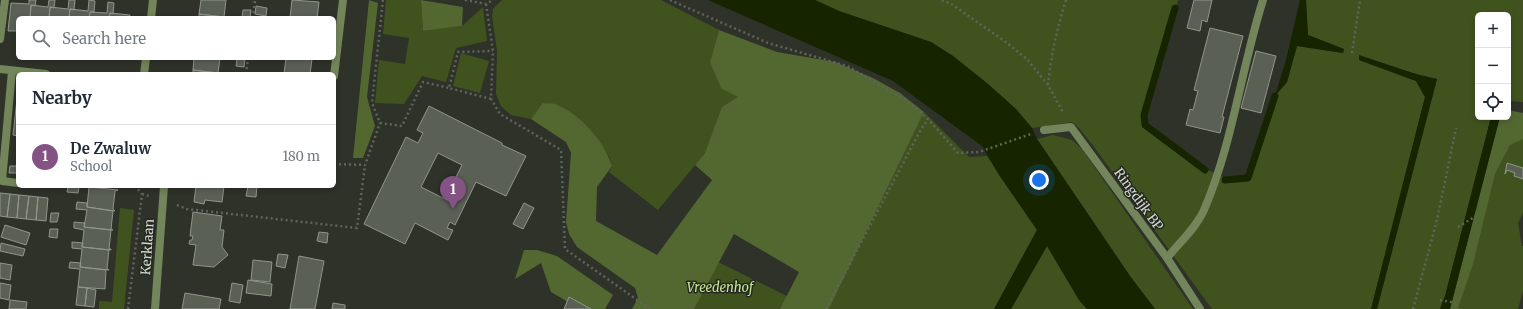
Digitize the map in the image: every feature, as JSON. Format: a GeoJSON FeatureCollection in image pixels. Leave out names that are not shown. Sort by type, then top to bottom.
{"type":"FeatureCollection","features":[{"type":"Feature","properties":{"kind":"street"},"geometry":{"type":"LineString","coordinates":[[0,39],[5,0]]}},
{"type":"Feature","properties":{"kind":"street"},"geometry":{"type":"LineString","coordinates":[[151,16],[153,0]]}},
{"type":"Feature","properties":{"kind":"street"},"geometry":{"type":"LineString","coordinates":[[336,59],[343,0]]}},
{"type":"Feature","properties":{"kind":"street"},"geometry":{"type":"LineString","coordinates":[[1167,258],[1194,226],[1203,211],[1232,127],[1252,34],[1263,0]]}},
{"type":"Feature","properties":{"kind":"street"},"geometry":{"type":"LineString","coordinates":[[144,72],[146,60]]}},
{"type":"Feature","properties":{"kind":"street"},"geometry":{"type":"LineString","coordinates":[[334,72],[336,60]]}},
{"type":"Feature","properties":{"kind":"street"},"geometry":{"type":"LineString","coordinates":[[0,69],[29,72]]}},
{"type":"Feature","properties":{"kind":"street"},"geometry":{"type":"LineString","coordinates":[[12,70],[2,181],[16,182]]}},
{"type":"Feature","properties":{"kind":"street"},"geometry":{"type":"LineString","coordinates":[[1044,130],[1071,127]]}},
{"type":"Feature","properties":{"kind":"street","name":"Ringdijk BP"},"geometry":{"type":"LineString","coordinates":[[1071,127],[1167,258],[1200,309]]}},
{"type":"Feature","properties":{"kind":"street","name":"Kerklaan"},"geometry":{"type":"LineString","coordinates":[[155,309],[164,188]]}},
{"type":"Feature","properties":{"kind":"path"},"geometry":{"type":"LineString","coordinates":[[252,16],[255,0]]}},
{"type":"Feature","properties":{"kind":"path"},"geometry":{"type":"LineString","coordinates":[[136,188],[142,194],[187,208],[357,228],[365,165],[380,123],[372,103],[383,0]]}},
{"type":"Feature","properties":{"kind":"path"},"geometry":{"type":"LineString","coordinates":[[465,0],[486,4],[493,0]]}},
{"type":"Feature","properties":{"kind":"path"},"geometry":{"type":"LineString","coordinates":[[670,0],[768,43],[847,66],[908,101],[928,119],[958,153],[979,152],[1044,130]]}},
{"type":"Feature","properties":{"kind":"path"},"geometry":{"type":"LineString","coordinates":[[942,0],[953,5],[1003,40],[1027,59],[1048,85],[1071,127]]}},
{"type":"Feature","properties":{"kind":"path"},"geometry":{"type":"LineString","coordinates":[[1048,85],[1051,57],[1066,0]]}},
{"type":"Feature","properties":{"kind":"path"},"geometry":{"type":"LineString","coordinates":[[1352,53],[1360,0]]}},
{"type":"Feature","properties":{"kind":"path"},"geometry":{"type":"LineString","coordinates":[[486,4],[493,51],[491,99],[500,114],[561,150],[564,249],[650,309]]}},
{"type":"Feature","properties":{"kind":"path"},"geometry":{"type":"LineString","coordinates":[[449,88],[458,52],[493,51]]}},
{"type":"Feature","properties":{"kind":"path"},"geometry":{"type":"LineString","coordinates":[[246,72],[248,60]]}},
{"type":"Feature","properties":{"kind":"path"},"geometry":{"type":"LineString","coordinates":[[380,123],[402,126],[423,82],[491,99]]}},
{"type":"Feature","properties":{"kind":"path"},"geometry":{"type":"LineString","coordinates":[[826,309],[920,131],[928,119]]}},
{"type":"Feature","properties":{"kind":"path"},"geometry":{"type":"LineString","coordinates":[[1413,309],[1437,220],[1456,128]]}},
{"type":"Feature","properties":{"kind":"path"},"geometry":{"type":"LineString","coordinates":[[336,164],[365,165]]}},
{"type":"Feature","properties":{"kind":"path"},"geometry":{"type":"LineString","coordinates":[[128,309],[142,194]]}},
{"type":"Feature","properties":{"kind":"path"},"geometry":{"type":"LineString","coordinates":[[1458,227],[1476,216]]}},
{"type":"Feature","properties":{"kind":"path"},"geometry":{"type":"LineString","coordinates":[[1440,300],[1456,304]]}},
{"type":"Feature","properties":{"kind":"green space"},"geometry":{"type":"Polygon","coordinates":[[[386,0],[421,0],[423,31],[462,26],[483,7],[487,41],[456,48],[446,82],[422,76],[404,104],[375,103],[379,60],[405,64],[409,38],[383,34],[386,0]]]}},
{"type":"Feature","properties":{"kind":"green space"},"geometry":{"type":"Polygon","coordinates":[[[502,0],[661,0],[719,30],[710,62],[738,97],[705,153],[658,210],[609,172],[612,166],[609,156],[603,148],[543,104],[531,119],[511,115],[501,106],[496,94],[497,51],[492,16],[493,9],[502,0]]]}},
{"type":"Feature","properties":{"kind":"green space"},"geometry":{"type":"Polygon","coordinates":[[[815,0],[1178,0],[1144,120],[1204,168],[1227,179],[1241,178],[1252,171],[1263,143],[1275,96],[1287,82],[1297,46],[1343,53],[1344,49],[1308,35],[1306,0],[1523,0],[1523,102],[1511,101],[1511,12],[1475,12],[1475,120],[1490,120],[1445,296],[1440,309],[1377,309],[1437,79],[1359,60],[1416,81],[1425,97],[1371,309],[1212,309],[1092,144],[1075,124],[1072,122],[1032,128],[1016,109],[988,84],[953,56],[931,42],[839,11],[815,0]]]}},
{"type":"Feature","properties":{"kind":"green space"},"geometry":{"type":"Polygon","coordinates":[[[461,53],[489,61],[480,93],[453,86],[461,53]]]}},
{"type":"Feature","properties":{"kind":"green space"},"geometry":{"type":"Polygon","coordinates":[[[924,112],[969,157],[987,156],[1037,230],[994,309],[829,309],[924,112]]]}},
{"type":"Feature","properties":{"kind":"green space"},"geometry":{"type":"Polygon","coordinates":[[[1053,135],[1072,140],[1082,149],[1193,309],[1155,309],[1130,276],[1037,139],[1053,135]]]}},
{"type":"Feature","properties":{"kind":"green space"},"geometry":{"type":"Polygon","coordinates":[[[1523,139],[1523,213],[1518,223],[1523,246],[1523,291],[1518,309],[1450,309],[1495,174],[1510,144],[1523,139]]]}},
{"type":"Feature","properties":{"kind":"green space"},"geometry":{"type":"Polygon","coordinates":[[[120,208],[134,210],[124,309],[99,309],[99,301],[112,302],[120,208]]]}},
{"type":"Feature","properties":{"kind":"green space"},"geometry":{"type":"Polygon","coordinates":[[[1047,246],[1079,300],[1087,309],[1011,309],[1047,246]]]}},
{"type":"Feature","properties":{"kind":"green space","name":"Vreedenhof"},"geometry":{"type":"Polygon","coordinates":[[[712,259],[793,299],[787,309],[678,309],[712,259]]]}},
{"type":"Feature","properties":{"kind":"shaded area"},"geometry":{"type":"Polygon","coordinates":[[[369,0],[378,3],[367,97],[375,126],[363,158],[353,158],[369,0]]]}},
{"type":"Feature","properties":{"kind":"shaded area"},"geometry":{"type":"Polygon","coordinates":[[[421,0],[463,7],[462,26],[423,31],[421,0]]]}},
{"type":"Feature","properties":{"kind":"shaded area"},"geometry":{"type":"Polygon","coordinates":[[[708,0],[815,0],[839,11],[931,42],[953,56],[1016,109],[1032,128],[1037,139],[1130,276],[1155,309],[1087,309],[1079,300],[1047,246],[1011,309],[994,309],[1037,230],[999,175],[982,146],[893,81],[708,0]]]}},
{"type":"Feature","properties":{"kind":"shaded area"},"geometry":{"type":"Polygon","coordinates":[[[1300,0],[1306,0],[1308,35],[1344,49],[1343,53],[1297,46],[1287,82],[1275,96],[1286,60],[1300,0]]]}},
{"type":"Feature","properties":{"kind":"shaded area"},"geometry":{"type":"Polygon","coordinates":[[[719,30],[777,52],[835,62],[873,78],[900,93],[924,112],[829,309],[780,309],[799,272],[734,234],[694,309],[632,309],[638,298],[635,288],[577,247],[569,234],[566,222],[571,153],[566,142],[531,119],[543,103],[554,104],[573,114],[590,129],[604,147],[612,166],[597,187],[596,221],[657,255],[712,180],[695,165],[705,153],[722,107],[738,97],[721,88],[710,62],[719,30]]]}},
{"type":"Feature","properties":{"kind":"shaded area"},"geometry":{"type":"Polygon","coordinates":[[[1359,55],[1419,75],[1437,79],[1377,309],[1371,309],[1425,97],[1416,81],[1359,60],[1359,55]]]}},
{"type":"Feature","properties":{"kind":"shaded area"},"geometry":{"type":"Polygon","coordinates":[[[1511,111],[1523,113],[1523,139],[1510,145],[1495,174],[1473,264],[1458,308],[1463,309],[1450,309],[1499,120],[1511,120],[1511,111]]]}},
{"type":"Feature","properties":{"kind":"shaded area"},"geometry":{"type":"Polygon","coordinates":[[[1490,120],[1499,120],[1450,309],[1440,309],[1445,296],[1490,120]]]}},
{"type":"Feature","properties":{"kind":"shaded area"},"geometry":{"type":"Polygon","coordinates":[[[524,250],[537,250],[557,256],[613,295],[605,309],[580,309],[551,292],[541,263],[515,279],[524,250]]]}},
{"type":"Feature","properties":{"kind":"building"},"geometry":{"type":"Polygon","coordinates":[[[29,0],[36,0],[35,6],[31,5],[30,16],[16,16],[16,31],[8,31],[11,3],[29,4],[29,0]]]}},
{"type":"Feature","properties":{"kind":"building"},"geometry":{"type":"Polygon","coordinates":[[[49,0],[55,0],[54,8],[50,7],[49,16],[30,16],[31,5],[48,7],[49,0]]]}},
{"type":"Feature","properties":{"kind":"building"},"geometry":{"type":"Polygon","coordinates":[[[69,0],[75,0],[74,10],[70,9],[69,16],[49,16],[50,7],[68,9],[69,0]]]}},
{"type":"Feature","properties":{"kind":"building"},"geometry":{"type":"Polygon","coordinates":[[[89,0],[95,1],[94,12],[90,12],[89,16],[69,16],[70,9],[88,11],[89,0]]]}},
{"type":"Feature","properties":{"kind":"building"},"geometry":{"type":"Polygon","coordinates":[[[201,0],[226,0],[224,16],[199,14],[201,0]]]}},
{"type":"Feature","properties":{"kind":"building"},"geometry":{"type":"Polygon","coordinates":[[[292,0],[319,2],[317,16],[290,16],[292,0]]]}},
{"type":"Feature","properties":{"kind":"building"},"geometry":{"type":"Polygon","coordinates":[[[1194,0],[1212,0],[1207,22],[1202,20],[1200,31],[1187,28],[1194,0]]]}},
{"type":"Feature","properties":{"kind":"building"},"geometry":{"type":"Polygon","coordinates":[[[108,2],[114,3],[113,14],[110,13],[109,16],[89,16],[90,12],[107,13],[108,2]]]}},
{"type":"Feature","properties":{"kind":"building"},"geometry":{"type":"Polygon","coordinates":[[[256,6],[267,8],[266,16],[255,14],[256,6]]]}},
{"type":"Feature","properties":{"kind":"building"},"geometry":{"type":"Polygon","coordinates":[[[243,10],[251,10],[250,16],[242,16],[243,10]]]}},
{"type":"Feature","properties":{"kind":"building"},"geometry":{"type":"Polygon","coordinates":[[[110,13],[130,15],[130,16],[109,16],[110,13]]]}},
{"type":"Feature","properties":{"kind":"building"},"geometry":{"type":"Polygon","coordinates":[[[199,14],[216,16],[199,16],[199,14]]]}},
{"type":"Feature","properties":{"kind":"building"},"geometry":{"type":"Polygon","coordinates":[[[1210,28],[1243,36],[1222,117],[1224,117],[1220,133],[1186,125],[1190,109],[1193,110],[1198,91],[1194,90],[1210,28]]]}},
{"type":"Feature","properties":{"kind":"building"},"geometry":{"type":"Polygon","coordinates":[[[1256,51],[1276,56],[1261,113],[1241,108],[1256,51]]]}},
{"type":"Feature","properties":{"kind":"building"},"geometry":{"type":"Polygon","coordinates":[[[194,60],[220,60],[218,72],[193,70],[194,60]]]}},
{"type":"Feature","properties":{"kind":"building"},"geometry":{"type":"Polygon","coordinates":[[[237,60],[245,60],[244,67],[236,66],[237,60]]]}},
{"type":"Feature","properties":{"kind":"building"},"geometry":{"type":"Polygon","coordinates":[[[286,60],[312,60],[310,72],[284,72],[286,60]]]}},
{"type":"Feature","properties":{"kind":"building"},"geometry":{"type":"Polygon","coordinates":[[[193,70],[210,72],[193,72],[193,70]]]}},
{"type":"Feature","properties":{"kind":"building"},"geometry":{"type":"Polygon","coordinates":[[[429,106],[502,143],[502,145],[526,156],[506,196],[476,182],[455,225],[450,222],[447,228],[453,230],[448,240],[415,223],[405,244],[364,224],[406,137],[418,143],[423,133],[417,130],[429,106]],[[438,153],[421,187],[445,199],[462,165],[438,153]]]}},
{"type":"Feature","properties":{"kind":"building"},"geometry":{"type":"Polygon","coordinates":[[[16,108],[16,136],[13,135],[16,108]]]}},
{"type":"Feature","properties":{"kind":"building"},"geometry":{"type":"Polygon","coordinates":[[[1507,163],[1523,168],[1523,179],[1514,176],[1515,173],[1507,170],[1505,174],[1507,163]]]}},
{"type":"Feature","properties":{"kind":"building"},"geometry":{"type":"Polygon","coordinates":[[[10,166],[16,166],[16,173],[9,173],[10,166]]]}},
{"type":"Feature","properties":{"kind":"building"},"geometry":{"type":"Polygon","coordinates":[[[68,188],[79,188],[78,193],[67,192],[68,188]]]}},
{"type":"Feature","properties":{"kind":"building"},"geometry":{"type":"Polygon","coordinates":[[[89,188],[118,190],[115,191],[113,209],[115,211],[87,207],[89,188]]]}},
{"type":"Feature","properties":{"kind":"building"},"geometry":{"type":"Polygon","coordinates":[[[196,188],[224,188],[222,202],[205,200],[204,204],[194,202],[196,188]]]}},
{"type":"Feature","properties":{"kind":"building"},"geometry":{"type":"Polygon","coordinates":[[[248,188],[257,188],[256,197],[246,196],[248,188]]]}},
{"type":"Feature","properties":{"kind":"building"},"geometry":{"type":"Polygon","coordinates":[[[0,193],[10,194],[7,217],[0,216],[0,193]]]}},
{"type":"Feature","properties":{"kind":"building"},"geometry":{"type":"Polygon","coordinates":[[[10,194],[19,195],[17,218],[7,217],[10,194]]]}},
{"type":"Feature","properties":{"kind":"building"},"geometry":{"type":"Polygon","coordinates":[[[19,195],[29,196],[26,219],[17,218],[19,195]]]}},
{"type":"Feature","properties":{"kind":"building"},"geometry":{"type":"Polygon","coordinates":[[[29,196],[38,197],[36,220],[26,219],[29,196]]]}},
{"type":"Feature","properties":{"kind":"building"},"geometry":{"type":"Polygon","coordinates":[[[38,197],[48,198],[46,221],[36,220],[38,197]]]}},
{"type":"Feature","properties":{"kind":"building"},"geometry":{"type":"Polygon","coordinates":[[[77,202],[87,203],[87,207],[113,211],[111,229],[113,230],[84,227],[87,210],[76,209],[77,202]]]}},
{"type":"Feature","properties":{"kind":"building"},"geometry":{"type":"Polygon","coordinates":[[[524,203],[534,208],[523,229],[513,224],[524,203]]]}},
{"type":"Feature","properties":{"kind":"building"},"geometry":{"type":"Polygon","coordinates":[[[193,212],[222,216],[220,230],[224,230],[222,247],[228,255],[214,267],[193,265],[196,245],[189,244],[193,236],[190,236],[193,212]]]}},
{"type":"Feature","properties":{"kind":"building"},"geometry":{"type":"Polygon","coordinates":[[[51,213],[59,213],[57,222],[50,222],[51,213]]]}},
{"type":"Feature","properties":{"kind":"building"},"geometry":{"type":"Polygon","coordinates":[[[74,222],[85,223],[84,227],[111,230],[109,249],[111,250],[82,247],[84,230],[74,228],[74,222]]]}},
{"type":"Feature","properties":{"kind":"building"},"geometry":{"type":"Polygon","coordinates":[[[5,225],[30,233],[26,245],[1,237],[5,225]]]}},
{"type":"Feature","properties":{"kind":"building"},"geometry":{"type":"Polygon","coordinates":[[[50,229],[58,229],[57,238],[49,237],[50,229]]]}},
{"type":"Feature","properties":{"kind":"building"},"geometry":{"type":"Polygon","coordinates":[[[319,232],[328,233],[327,243],[317,241],[319,232]]]}},
{"type":"Feature","properties":{"kind":"building"},"geometry":{"type":"Polygon","coordinates":[[[72,242],[83,243],[82,247],[109,250],[107,269],[109,270],[80,267],[82,249],[72,248],[72,242]]]}},
{"type":"Feature","properties":{"kind":"building"},"geometry":{"type":"Polygon","coordinates":[[[1,243],[25,249],[23,256],[0,251],[1,243]]]}},
{"type":"Feature","properties":{"kind":"building"},"geometry":{"type":"Polygon","coordinates":[[[278,254],[288,255],[285,268],[276,266],[278,254]]]}},
{"type":"Feature","properties":{"kind":"building"},"geometry":{"type":"Polygon","coordinates":[[[299,256],[324,261],[315,309],[290,309],[299,256]]]}},
{"type":"Feature","properties":{"kind":"building"},"geometry":{"type":"Polygon","coordinates":[[[253,260],[272,262],[270,282],[251,280],[253,260]]]}},
{"type":"Feature","properties":{"kind":"building"},"geometry":{"type":"Polygon","coordinates":[[[70,262],[81,263],[80,267],[106,270],[105,289],[78,287],[80,269],[69,268],[70,262]]]}},
{"type":"Feature","properties":{"kind":"building"},"geometry":{"type":"Polygon","coordinates":[[[0,263],[12,265],[10,280],[0,278],[0,263]]]}},
{"type":"Feature","properties":{"kind":"building"},"geometry":{"type":"Polygon","coordinates":[[[248,280],[272,284],[271,296],[246,293],[248,280]]]}},
{"type":"Feature","properties":{"kind":"building"},"geometry":{"type":"Polygon","coordinates":[[[0,283],[11,285],[9,300],[0,298],[0,283]]]}},
{"type":"Feature","properties":{"kind":"building"},"geometry":{"type":"Polygon","coordinates":[[[232,283],[243,285],[240,303],[229,301],[232,283]]]}},
{"type":"Feature","properties":{"kind":"building"},"geometry":{"type":"Polygon","coordinates":[[[78,287],[87,288],[85,306],[76,305],[78,287]]]}},
{"type":"Feature","properties":{"kind":"building"},"geometry":{"type":"Polygon","coordinates":[[[87,288],[96,290],[94,307],[85,306],[87,288]]]}},
{"type":"Feature","properties":{"kind":"building"},"geometry":{"type":"Polygon","coordinates":[[[185,293],[221,299],[219,309],[182,309],[185,293]]]}},
{"type":"Feature","properties":{"kind":"building"},"geometry":{"type":"Polygon","coordinates":[[[569,297],[591,309],[564,309],[569,297]]]}},
{"type":"Feature","properties":{"kind":"building"},"geometry":{"type":"Polygon","coordinates":[[[10,300],[27,302],[26,309],[9,309],[10,300]]]}},
{"type":"Feature","properties":{"kind":"building"},"geometry":{"type":"Polygon","coordinates":[[[333,303],[345,305],[345,309],[332,309],[333,303]]]}},
{"type":"Feature","properties":{"kind":"waterway"},"geometry":{"type":"LineString","coordinates":[[1175,8],[1144,115],[1145,125],[1205,170]]}},
{"type":"Feature","properties":{"kind":"waterway"},"geometry":{"type":"LineString","coordinates":[[1225,180],[1248,178],[1275,96]]}},
{"type":"Feature","properties":{"kind":"place","name":"De Zwaluw"},"geometry":{"type":"Point","coordinates":[453,209]}}]}
